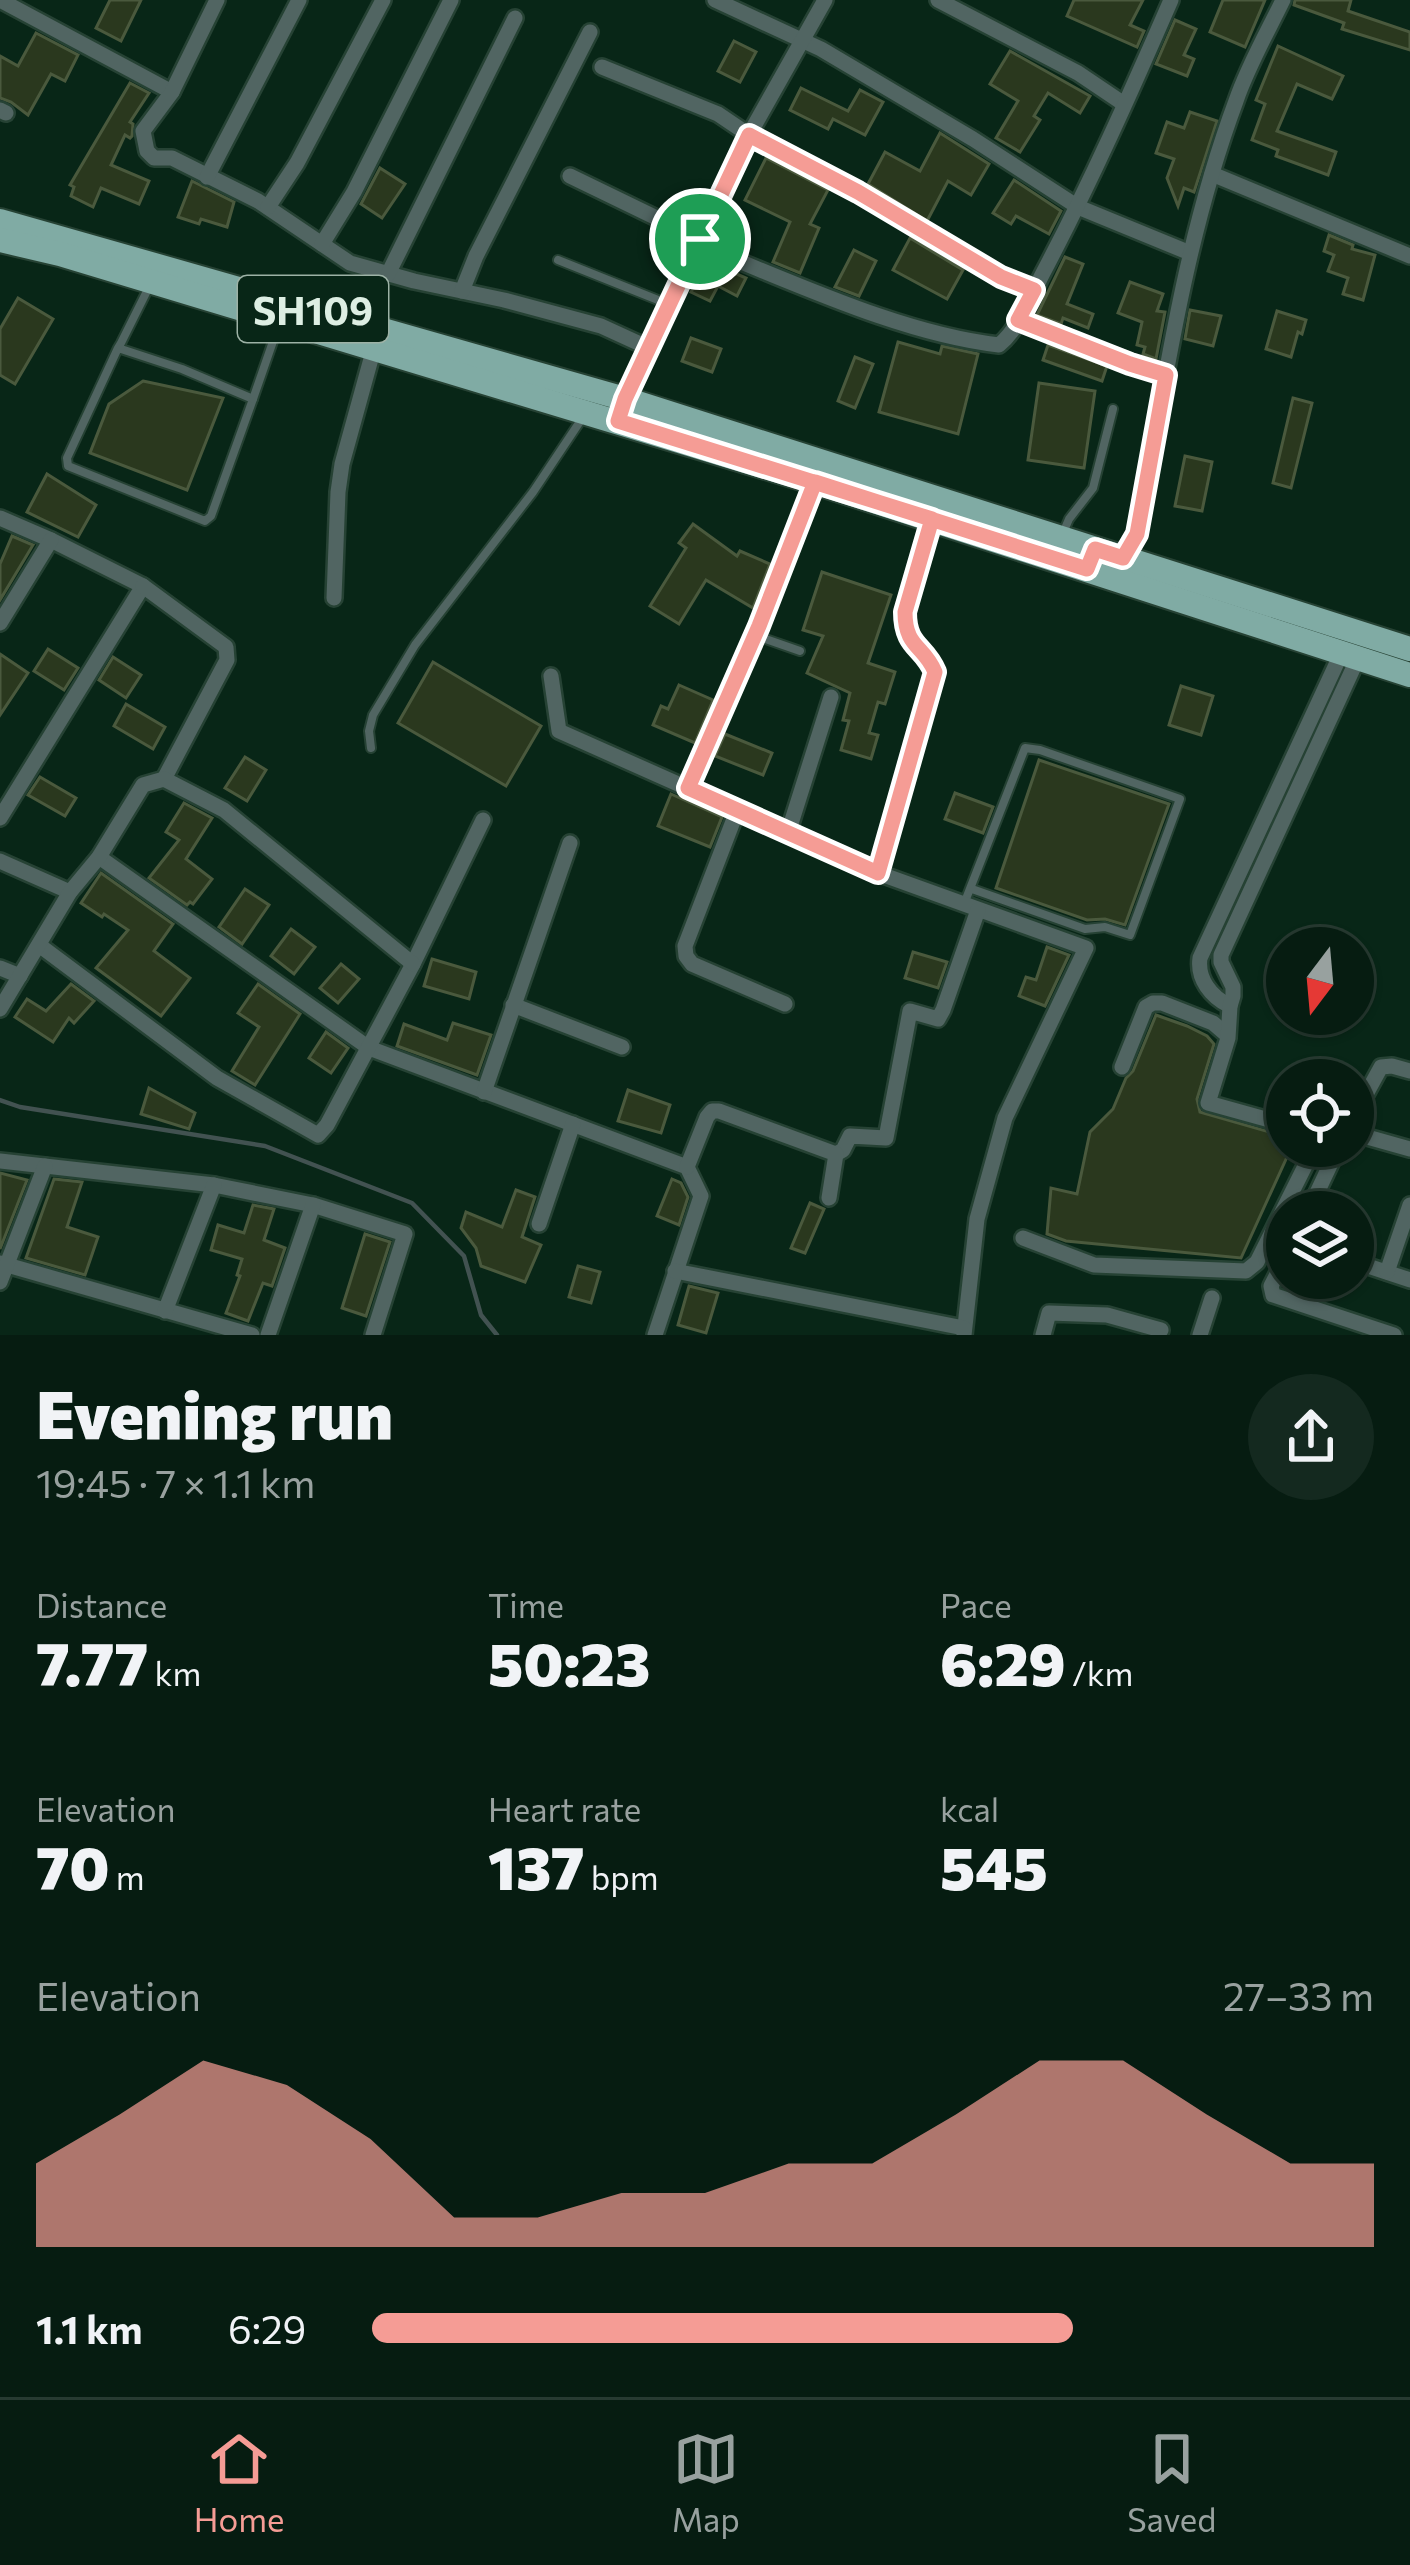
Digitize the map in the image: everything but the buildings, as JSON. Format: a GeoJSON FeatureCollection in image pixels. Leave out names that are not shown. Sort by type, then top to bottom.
{"type":"FeatureCollection","features":[{"type":"Feature","properties":{"kind":"main road","name":"SH109"},"geometry":{"type":"LineString","coordinates":[[0,220],[621,410],[1061,538],[1091,559],[1123,558],[1410,650]]}},
{"type":"Feature","properties":{"kind":"main road","name":"SH109"},"geometry":{"type":"LineString","coordinates":[[0,239],[588,411],[621,410],[815,482],[932,519],[1091,559],[1349,657],[1410,675]]}},
{"type":"Feature","properties":{"kind":"street"},"geometry":{"type":"LineString","coordinates":[[0,0],[172,92]]}},
{"type":"Feature","properties":{"kind":"street"},"geometry":{"type":"LineString","coordinates":[[217,0],[172,92],[143,131],[147,151],[154,158],[172,158],[268,207],[350,263],[601,326],[649,348]]}},
{"type":"Feature","properties":{"kind":"street"},"geometry":{"type":"LineString","coordinates":[[207,177],[298,0]]}},
{"type":"Feature","properties":{"kind":"street"},"geometry":{"type":"LineString","coordinates":[[268,207],[297,163],[383,0]]}},
{"type":"Feature","properties":{"kind":"street"},"geometry":{"type":"LineString","coordinates":[[322,244],[354,192],[451,0]]}},
{"type":"Feature","properties":{"kind":"street"},"geometry":{"type":"LineString","coordinates":[[715,0],[804,40],[973,139],[1078,208],[1190,253]]}},
{"type":"Feature","properties":{"kind":"street"},"geometry":{"type":"LineString","coordinates":[[621,410],[749,135],[825,0]]}},
{"type":"Feature","properties":{"kind":"street"},"geometry":{"type":"LineString","coordinates":[[938,0],[1078,74],[1124,104]]}},
{"type":"Feature","properties":{"kind":"street"},"geometry":{"type":"LineString","coordinates":[[570,176],[700,242],[819,293],[959,340],[999,345],[1018,320],[1078,208],[1171,0]]}},
{"type":"Feature","properties":{"kind":"street"},"geometry":{"type":"LineString","coordinates":[[1123,558],[1137,534],[1190,253],[1212,173],[1237,98],[1283,0]]}},
{"type":"Feature","properties":{"kind":"street"},"geometry":{"type":"LineString","coordinates":[[388,274],[515,18]]}},
{"type":"Feature","properties":{"kind":"street"},"geometry":{"type":"LineString","coordinates":[[462,291],[590,32]]}},
{"type":"Feature","properties":{"kind":"street"},"geometry":{"type":"LineString","coordinates":[[602,67],[718,114],[1001,277],[1034,290]]}},
{"type":"Feature","properties":{"kind":"street"},"geometry":{"type":"LineString","coordinates":[[1212,173],[1410,256]]}},
{"type":"Feature","properties":{"kind":"street"},"geometry":{"type":"LineString","coordinates":[[1018,320],[1166,375]]}},
{"type":"Feature","properties":{"kind":"street"},"geometry":{"type":"LineString","coordinates":[[334,598],[342,464],[374,348]]}},
{"type":"Feature","properties":{"kind":"street"},"geometry":{"type":"LineString","coordinates":[[688,788],[815,482]]}},
{"type":"Feature","properties":{"kind":"street"},"geometry":{"type":"LineString","coordinates":[[0,518],[143,586],[226,647],[227,660],[164,779]]}},
{"type":"Feature","properties":{"kind":"street"},"geometry":{"type":"LineString","coordinates":[[878,873],[935,672],[909,639],[905,626],[932,519]]}},
{"type":"Feature","properties":{"kind":"street"},"geometry":{"type":"LineString","coordinates":[[0,623],[51,539]]}},
{"type":"Feature","properties":{"kind":"street"},"geometry":{"type":"LineString","coordinates":[[0,818],[143,586]]}},
{"type":"Feature","properties":{"kind":"street"},"geometry":{"type":"LineString","coordinates":[[1266,1120],[1208,1103],[1228,1038],[1233,987],[1221,962],[1222,948],[1349,657]]}},
{"type":"Feature","properties":{"kind":"street"},"geometry":{"type":"LineString","coordinates":[[1230,1006],[1218,1000],[1201,977],[1200,958],[1349,657]]}},
{"type":"Feature","properties":{"kind":"street"},"geometry":{"type":"LineString","coordinates":[[551,676],[559,731],[878,873],[1086,947],[1005,1118],[977,1219],[964,1332],[675,1271]]}},
{"type":"Feature","properties":{"kind":"street"},"geometry":{"type":"LineString","coordinates":[[788,833],[831,697]]}},
{"type":"Feature","properties":{"kind":"street"},"geometry":{"type":"LineString","coordinates":[[0,1010],[70,892],[99,856],[143,785],[164,779],[224,810],[413,964]]}},
{"type":"Feature","properties":{"kind":"street"},"geometry":{"type":"LineString","coordinates":[[736,811],[685,946],[686,956],[692,964],[785,1004]]}},
{"type":"Feature","properties":{"kind":"street"},"geometry":{"type":"LineString","coordinates":[[38,945],[217,1078],[318,1135],[413,964],[483,820]]}},
{"type":"Feature","properties":{"kind":"street"},"geometry":{"type":"LineString","coordinates":[[484,1092],[570,843]]}},
{"type":"Feature","properties":{"kind":"street"},"geometry":{"type":"LineString","coordinates":[[99,856],[368,1048],[687,1167],[701,1196],[656,1335]]}},
{"type":"Feature","properties":{"kind":"street"},"geometry":{"type":"LineString","coordinates":[[0,861],[70,892]]}},
{"type":"Feature","properties":{"kind":"street"},"geometry":{"type":"LineString","coordinates":[[836,1154],[850,1136],[886,1138],[910,1011],[938,1019],[971,908]]}},
{"type":"Feature","properties":{"kind":"street"},"geometry":{"type":"LineString","coordinates":[[0,968],[20,976]]}},
{"type":"Feature","properties":{"kind":"street"},"geometry":{"type":"LineString","coordinates":[[1122,1067],[1146,1007],[1153,1003],[1213,1023],[1227,1035]]}},
{"type":"Feature","properties":{"kind":"street"},"geometry":{"type":"LineString","coordinates":[[513,1005],[622,1048]]}},
{"type":"Feature","properties":{"kind":"street"},"geometry":{"type":"LineString","coordinates":[[1374,1079],[1381,1066],[1410,1071]]}},
{"type":"Feature","properties":{"kind":"street"},"geometry":{"type":"LineString","coordinates":[[687,1167],[712,1111],[836,1154]]}},
{"type":"Feature","properties":{"kind":"street"},"geometry":{"type":"LineString","coordinates":[[538,1225],[573,1124]]}},
{"type":"Feature","properties":{"kind":"street"},"geometry":{"type":"LineString","coordinates":[[1374,1139],[1410,1149]]}},
{"type":"Feature","properties":{"kind":"street"},"geometry":{"type":"LineString","coordinates":[[829,1198],[836,1154]]}},
{"type":"Feature","properties":{"kind":"street"},"geometry":{"type":"LineString","coordinates":[[0,1161],[214,1185],[313,1205],[405,1234],[373,1335]]}},
{"type":"Feature","properties":{"kind":"street"},"geometry":{"type":"LineString","coordinates":[[45,1166],[2,1270],[253,1335]]}},
{"type":"Feature","properties":{"kind":"street"},"geometry":{"type":"LineString","coordinates":[[1023,1238],[1094,1265],[1246,1270],[1257,1262],[1304,1167]]}},
{"type":"Feature","properties":{"kind":"street"},"geometry":{"type":"LineString","coordinates":[[164,1311],[214,1185]]}},
{"type":"Feature","properties":{"kind":"street"},"geometry":{"type":"LineString","coordinates":[[1387,1272],[1410,1204]]}},
{"type":"Feature","properties":{"kind":"street"},"geometry":{"type":"LineString","coordinates":[[268,1335],[313,1205]]}},
{"type":"Feature","properties":{"kind":"street"},"geometry":{"type":"LineString","coordinates":[[1374,1268],[1410,1280]]}},
{"type":"Feature","properties":{"kind":"street"},"geometry":{"type":"LineString","coordinates":[[1199,1335],[1212,1298]]}},
{"type":"Feature","properties":{"kind":"street"},"geometry":{"type":"LineString","coordinates":[[1285,1299],[1394,1335]]}},
{"type":"Feature","properties":{"kind":"street"},"geometry":{"type":"LineString","coordinates":[[1043,1335],[1049,1313],[1107,1315],[1161,1330]]}},
{"type":"Feature","properties":{"kind":"lane"},"geometry":{"type":"LineString","coordinates":[[558,260],[670,304]]}},
{"type":"Feature","properties":{"kind":"lane"},"geometry":{"type":"LineString","coordinates":[[152,281],[67,458],[68,466],[205,521],[211,516],[281,320]]}},
{"type":"Feature","properties":{"kind":"lane"},"geometry":{"type":"LineString","coordinates":[[118,348],[253,399]]}},
{"type":"Feature","properties":{"kind":"lane"},"geometry":{"type":"LineString","coordinates":[[1061,538],[1069,519],[1094,488],[1113,409]]}},
{"type":"Feature","properties":{"kind":"lane"},"geometry":{"type":"LineString","coordinates":[[371,748],[373,716],[415,645],[533,492],[588,411]]}},
{"type":"Feature","properties":{"kind":"lane"},"geometry":{"type":"LineString","coordinates":[[755,635],[800,651]]}},
{"type":"Feature","properties":{"kind":"lane"},"geometry":{"type":"LineString","coordinates":[[971,908],[972,889],[1025,748],[1180,799],[1130,935],[1105,927],[1085,928],[972,889]]}},
{"type":"Feature","properties":{"kind":"waterway"},"geometry":{"type":"LineString","coordinates":[[0,1100],[265,1146],[412,1203],[464,1256],[481,1315],[497,1335]]}},
{"type":"Feature","properties":{"kind":"route"},"geometry":{"type":"LineString","coordinates":[[700,239],[618,421],[815,482],[932,519],[905,626],[909,639],[932,664],[934,681],[878,873],[688,788],[815,482],[932,519],[1087,569],[1095,549],[1123,558],[1137,534],[1166,375],[1018,320],[1034,290],[1001,277],[858,192],[749,135],[700,239]]}}]}
